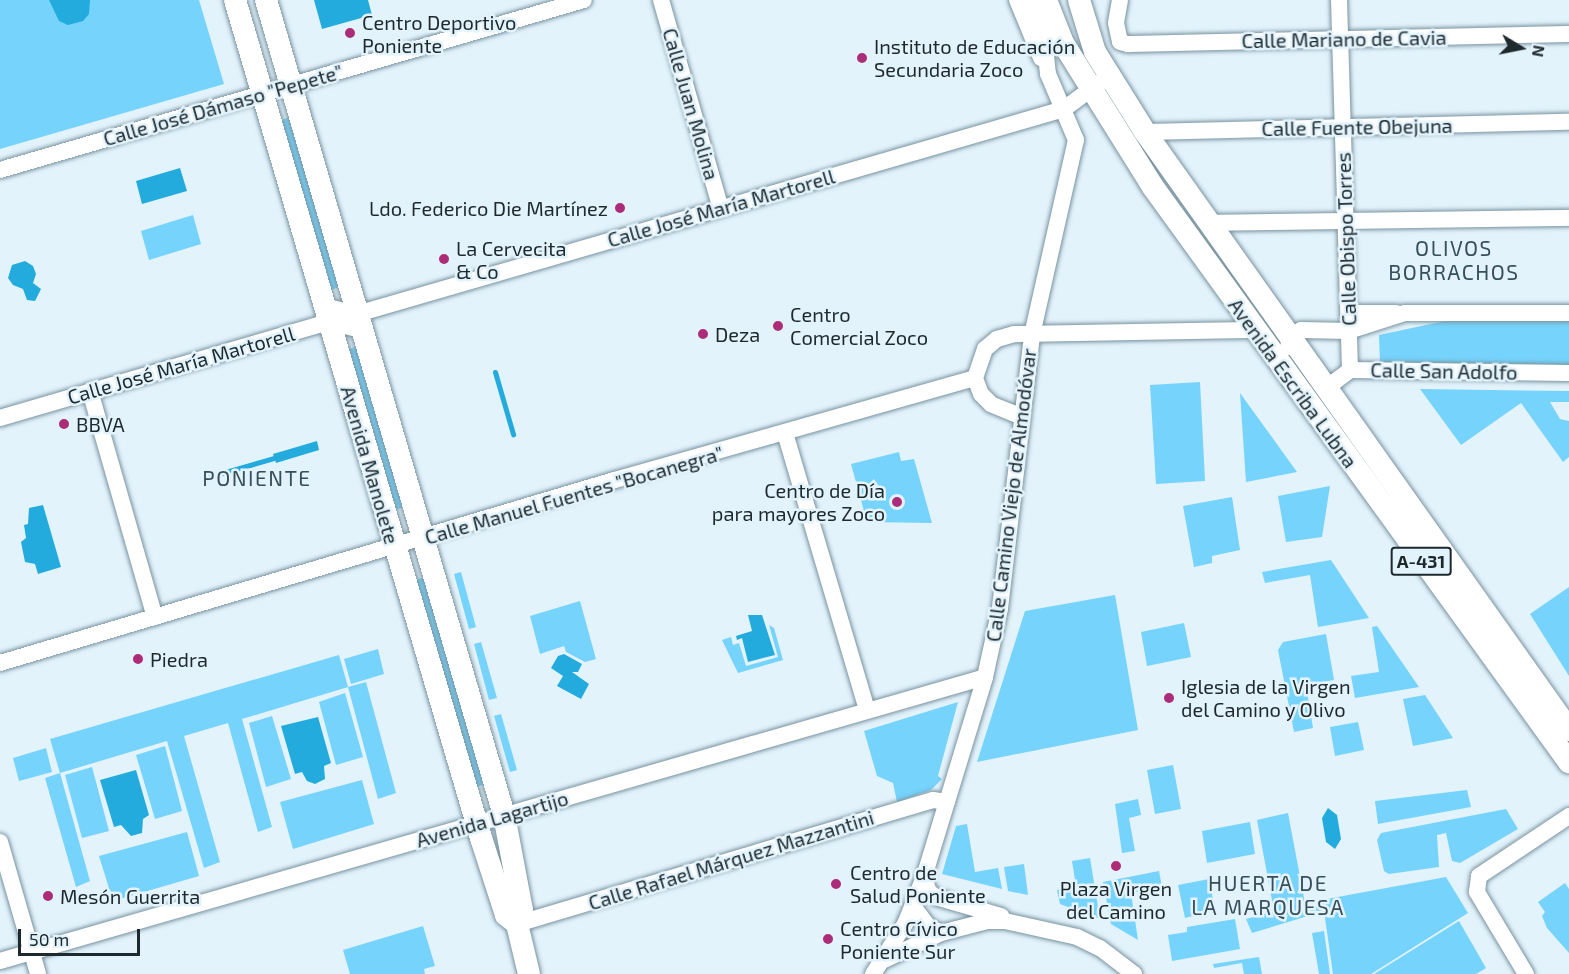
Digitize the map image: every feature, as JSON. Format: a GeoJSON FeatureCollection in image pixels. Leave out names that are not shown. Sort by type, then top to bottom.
{"type":"FeatureCollection","features":[{"type":"Feature","properties":{"kind":"main road","name":"Avenida Manolete"},"geometry":{"type":"LineString","coordinates":[[235,0],[477,824],[506,915],[517,924]]}},
{"type":"Feature","properties":{"kind":"main road","name":"Avenida Manolete"},"geometry":{"type":"LineString","coordinates":[[266,0],[504,815],[522,910],[517,924],[529,974]]}},
{"type":"Feature","properties":{"kind":"main road","name":"Avenida Escriba Lubna"},"geometry":{"type":"LineString","coordinates":[[1024,0],[1043,7],[1153,187],[1566,763]]}},
{"type":"Feature","properties":{"kind":"main road","name":"Avenida Escriba Lubna"},"geometry":{"type":"LineString","coordinates":[[1079,0],[1095,52],[1145,132],[1325,389],[1569,730]]}},
{"type":"Feature","properties":{"kind":"street","name":"Calle José Dámaso \"Pepete\""},"geometry":{"type":"LineString","coordinates":[[0,170],[584,0]]}},
{"type":"Feature","properties":{"kind":"street","name":"Calle Juan Molina"},"geometry":{"type":"LineString","coordinates":[[661,0],[721,208]]}},
{"type":"Feature","properties":{"kind":"street"},"geometry":{"type":"LineString","coordinates":[[1017,0],[1064,109]]}},
{"type":"Feature","properties":{"kind":"street","name":"Calle Mariano de Cavia"},"geometry":{"type":"LineString","coordinates":[[1120,0],[1116,23],[1120,42],[1569,34]]}},
{"type":"Feature","properties":{"kind":"street","name":"Calle Obispo Torres"},"geometry":{"type":"LineString","coordinates":[[1339,0],[1350,370]]}},
{"type":"Feature","properties":{"kind":"street"},"geometry":{"type":"LineString","coordinates":[[1043,7],[1048,74]]}},
{"type":"Feature","properties":{"kind":"street","name":"Calle José María Martorell"},"geometry":{"type":"LineString","coordinates":[[0,418],[327,314],[359,322],[721,208],[1064,109],[1110,76]]}},
{"type":"Feature","properties":{"kind":"street","name":"Calle Camino Viejo de Almodóvar"},"geometry":{"type":"LineString","coordinates":[[873,974],[884,960],[913,906],[924,877],[985,677],[1000,608],[1020,416],[1032,335],[1076,140],[1064,109]]}},
{"type":"Feature","properties":{"kind":"street","name":"Calle Fuente Obejuna"},"geometry":{"type":"LineString","coordinates":[[1145,132],[1569,122]]}},
{"type":"Feature","properties":{"kind":"street"},"geometry":{"type":"LineString","coordinates":[[1208,223],[1569,218]]}},
{"type":"Feature","properties":{"kind":"street"},"geometry":{"type":"LineString","coordinates":[[1349,313],[1569,313]]}},
{"type":"Feature","properties":{"kind":"street"},"geometry":{"type":"LineString","coordinates":[[1283,369],[1290,339],[1301,330],[1349,331],[1405,313]]}},
{"type":"Feature","properties":{"kind":"street"},"geometry":{"type":"LineString","coordinates":[[1020,416],[991,404],[981,394],[975,378],[985,349],[998,339],[1014,334],[1254,330]]}},
{"type":"Feature","properties":{"kind":"street","name":"Calle San Adolfo"},"geometry":{"type":"LineString","coordinates":[[1325,389],[1350,370],[1569,373]]}},
{"type":"Feature","properties":{"kind":"street","name":"Calle Manuel Fuentes \"Bocanegra\""},"geometry":{"type":"LineString","coordinates":[[0,663],[975,378]]}},
{"type":"Feature","properties":{"kind":"street"},"geometry":{"type":"LineString","coordinates":[[90,391],[155,617]]}},
{"type":"Feature","properties":{"kind":"street"},"geometry":{"type":"LineString","coordinates":[[785,433],[867,709]]}},
{"type":"Feature","properties":{"kind":"street","name":"Avenida Lagartijo"},"geometry":{"type":"LineString","coordinates":[[0,961],[867,709],[985,677]]}},
{"type":"Feature","properties":{"kind":"street","name":"Calle Rafael Márquez Mazzantini"},"geometry":{"type":"LineString","coordinates":[[517,924],[933,800],[947,802]]}},
{"type":"Feature","properties":{"kind":"street"},"geometry":{"type":"LineString","coordinates":[[1526,974],[1477,892],[1479,876],[1569,816]]}},
{"type":"Feature","properties":{"kind":"street"},"geometry":{"type":"LineString","coordinates":[[0,842],[38,974]]}},
{"type":"Feature","properties":{"kind":"street"},"geometry":{"type":"LineString","coordinates":[[924,877],[929,892],[936,897],[1077,937],[1100,948],[1134,974]]}},
{"type":"Feature","properties":{"kind":"street"},"geometry":{"type":"LineString","coordinates":[[913,906],[928,926],[941,933]]}},
{"type":"Feature","properties":{"kind":"street"},"geometry":{"type":"LineString","coordinates":[[884,960],[941,933],[987,921],[1034,925]]}},
{"type":"Feature","properties":{"kind":"shaded area"},"geometry":{"type":"Polygon","coordinates":[[[0,0],[199,0],[224,84],[0,149],[0,0]]]}},
{"type":"Feature","properties":{"kind":"shaded area"},"geometry":{"type":"Polygon","coordinates":[[[49,0],[90,0],[89,14],[83,21],[68,25],[59,21],[49,0]]]}},
{"type":"Feature","properties":{"kind":"shaded area"},"geometry":{"type":"Polygon","coordinates":[[[314,0],[368,0],[372,15],[322,29],[314,0]]]}},
{"type":"Feature","properties":{"kind":"shaded area"},"geometry":{"type":"Polygon","coordinates":[[[291,117],[340,287],[330,290],[281,120],[291,117]]]}},
{"type":"Feature","properties":{"kind":"shaded area"},"geometry":{"type":"Polygon","coordinates":[[[180,168],[187,191],[142,204],[136,181],[180,168]]]}},
{"type":"Feature","properties":{"kind":"shaded area"},"geometry":{"type":"Polygon","coordinates":[[[193,215],[201,244],[149,260],[141,231],[193,215]]]}},
{"type":"Feature","properties":{"kind":"shaded area"},"geometry":{"type":"Polygon","coordinates":[[[25,261],[33,266],[36,274],[33,283],[41,289],[35,301],[27,300],[23,289],[13,285],[8,278],[12,265],[25,261]]]}},
{"type":"Feature","properties":{"kind":"shaded area"},"geometry":{"type":"Polygon","coordinates":[[[1459,318],[1569,318],[1569,365],[1380,363],[1379,335],[1459,318]]]}},
{"type":"Feature","properties":{"kind":"shaded area"},"geometry":{"type":"Polygon","coordinates":[[[359,346],[405,507],[394,510],[348,349],[359,346]]]}},
{"type":"Feature","properties":{"kind":"shaded area"},"geometry":{"type":"Polygon","coordinates":[[[1200,382],[1205,481],[1156,484],[1150,385],[1200,382]]]}},
{"type":"Feature","properties":{"kind":"shaded area"},"geometry":{"type":"Polygon","coordinates":[[[1420,389],[1569,391],[1569,402],[1550,402],[1560,419],[1569,421],[1569,457],[1563,462],[1521,403],[1461,445],[1420,389]]]}},
{"type":"Feature","properties":{"kind":"shaded area"},"geometry":{"type":"Polygon","coordinates":[[[1240,393],[1297,472],[1246,482],[1240,393]]]}},
{"type":"Feature","properties":{"kind":"shaded area"},"geometry":{"type":"Polygon","coordinates":[[[317,441],[319,450],[276,463],[273,454],[317,441]]]}},
{"type":"Feature","properties":{"kind":"shaded area"},"geometry":{"type":"Polygon","coordinates":[[[899,452],[901,461],[914,459],[932,523],[867,522],[851,464],[899,452]]]}},
{"type":"Feature","properties":{"kind":"shaded area"},"geometry":{"type":"Polygon","coordinates":[[[1330,486],[1322,537],[1286,542],[1278,496],[1330,486]]]}},
{"type":"Feature","properties":{"kind":"shaded area"},"geometry":{"type":"Polygon","coordinates":[[[1232,497],[1240,550],[1212,556],[1212,563],[1194,567],[1183,506],[1232,497]]]}},
{"type":"Feature","properties":{"kind":"shaded area"},"geometry":{"type":"Polygon","coordinates":[[[43,505],[61,567],[38,574],[35,564],[25,562],[21,542],[26,538],[24,525],[28,524],[29,508],[43,505]]]}},
{"type":"Feature","properties":{"kind":"shaded area"},"geometry":{"type":"Polygon","coordinates":[[[1331,560],[1369,618],[1318,627],[1310,575],[1265,583],[1262,572],[1331,560]]]}},
{"type":"Feature","properties":{"kind":"shaded area"},"geometry":{"type":"Polygon","coordinates":[[[461,572],[476,627],[469,629],[454,574],[461,572]]]}},
{"type":"Feature","properties":{"kind":"shaded area"},"geometry":{"type":"Polygon","coordinates":[[[426,577],[486,784],[475,787],[415,580],[426,577]]]}},
{"type":"Feature","properties":{"kind":"shaded area"},"geometry":{"type":"Polygon","coordinates":[[[1569,587],[1569,676],[1530,614],[1569,587]]]}},
{"type":"Feature","properties":{"kind":"shaded area"},"geometry":{"type":"Polygon","coordinates":[[[1115,595],[1138,730],[977,762],[1025,611],[1115,595]]]}},
{"type":"Feature","properties":{"kind":"shaded area"},"geometry":{"type":"Polygon","coordinates":[[[580,601],[596,659],[585,662],[566,652],[564,646],[540,654],[530,616],[580,601]]]}},
{"type":"Feature","properties":{"kind":"shaded area"},"geometry":{"type":"Polygon","coordinates":[[[748,615],[762,615],[775,655],[748,662],[742,638],[737,640],[736,636],[752,631],[748,615]]]}},
{"type":"Feature","properties":{"kind":"shaded area"},"geometry":{"type":"Polygon","coordinates":[[[1184,623],[1191,657],[1147,666],[1141,632],[1184,623]]]}},
{"type":"Feature","properties":{"kind":"shaded area"},"geometry":{"type":"Polygon","coordinates":[[[769,625],[774,628],[783,660],[738,673],[722,640],[731,637],[733,645],[739,643],[746,666],[778,657],[769,625]]]}},
{"type":"Feature","properties":{"kind":"shaded area"},"geometry":{"type":"Polygon","coordinates":[[[1377,626],[1419,687],[1355,698],[1351,676],[1379,672],[1372,627],[1377,626]]]}},
{"type":"Feature","properties":{"kind":"shaded area"},"geometry":{"type":"Polygon","coordinates":[[[1326,634],[1334,680],[1306,685],[1313,728],[1294,732],[1278,650],[1283,642],[1326,634]]]}},
{"type":"Feature","properties":{"kind":"shaded area"},"geometry":{"type":"Polygon","coordinates":[[[481,642],[497,698],[489,700],[474,644],[481,642]]]}},
{"type":"Feature","properties":{"kind":"shaded area"},"geometry":{"type":"Polygon","coordinates":[[[378,649],[384,674],[351,684],[344,659],[378,649]]]}},
{"type":"Feature","properties":{"kind":"shaded area"},"geometry":{"type":"Polygon","coordinates":[[[564,654],[582,664],[578,672],[572,672],[589,684],[581,699],[557,686],[563,676],[551,668],[558,656],[564,654]]]}},
{"type":"Feature","properties":{"kind":"shaded area"},"geometry":{"type":"Polygon","coordinates":[[[339,655],[348,687],[242,719],[272,827],[258,832],[228,723],[184,736],[220,862],[204,868],[167,741],[60,773],[50,739],[339,655]]]}},
{"type":"Feature","properties":{"kind":"shaded area"},"geometry":{"type":"Polygon","coordinates":[[[366,682],[396,793],[378,799],[348,687],[366,682]]]}},
{"type":"Feature","properties":{"kind":"shaded area"},"geometry":{"type":"Polygon","coordinates":[[[345,693],[363,757],[336,765],[319,702],[345,693]]]}},
{"type":"Feature","properties":{"kind":"shaded area"},"geometry":{"type":"Polygon","coordinates":[[[1425,695],[1453,738],[1413,746],[1403,699],[1425,695]]]}},
{"type":"Feature","properties":{"kind":"shaded area"},"geometry":{"type":"Polygon","coordinates":[[[958,702],[938,776],[942,779],[931,790],[897,802],[893,783],[877,776],[864,731],[958,702]]]}},
{"type":"Feature","properties":{"kind":"shaded area"},"geometry":{"type":"Polygon","coordinates":[[[501,714],[517,770],[510,772],[494,716],[501,714]]]}},
{"type":"Feature","properties":{"kind":"shaded area"},"geometry":{"type":"Polygon","coordinates":[[[272,716],[291,779],[266,787],[249,723],[272,716]]]}},
{"type":"Feature","properties":{"kind":"shaded area"},"geometry":{"type":"Polygon","coordinates":[[[318,717],[331,763],[324,766],[325,779],[315,784],[307,781],[302,772],[295,774],[281,726],[318,717]]]}},
{"type":"Feature","properties":{"kind":"shaded area"},"geometry":{"type":"Polygon","coordinates":[[[1358,722],[1364,750],[1335,756],[1330,727],[1358,722]]]}},
{"type":"Feature","properties":{"kind":"shaded area"},"geometry":{"type":"Polygon","coordinates":[[[165,746],[182,811],[155,819],[136,755],[165,746]]]}},
{"type":"Feature","properties":{"kind":"shaded area"},"geometry":{"type":"Polygon","coordinates":[[[46,748],[52,772],[19,781],[13,758],[46,748]]]}},
{"type":"Feature","properties":{"kind":"shaded area"},"geometry":{"type":"Polygon","coordinates":[[[1173,765],[1181,809],[1155,814],[1147,770],[1173,765]]]}},
{"type":"Feature","properties":{"kind":"shaded area"},"geometry":{"type":"Polygon","coordinates":[[[92,767],[109,831],[82,838],[65,775],[92,767]]]}},
{"type":"Feature","properties":{"kind":"shaded area"},"geometry":{"type":"Polygon","coordinates":[[[136,770],[149,815],[143,819],[142,833],[131,836],[121,825],[114,827],[100,780],[136,770]]]}},
{"type":"Feature","properties":{"kind":"shaded area"},"geometry":{"type":"Polygon","coordinates":[[[60,773],[90,881],[76,887],[45,778],[60,773]]]}},
{"type":"Feature","properties":{"kind":"shaded area"},"geometry":{"type":"Polygon","coordinates":[[[362,780],[374,824],[293,849],[280,802],[362,780]]]}},
{"type":"Feature","properties":{"kind":"shaded area"},"geometry":{"type":"Polygon","coordinates":[[[1467,790],[1471,807],[1378,824],[1375,801],[1467,790]]]}},
{"type":"Feature","properties":{"kind":"shaded area"},"geometry":{"type":"Polygon","coordinates":[[[1138,799],[1141,815],[1129,818],[1135,851],[1122,853],[1115,804],[1138,799]]]}},
{"type":"Feature","properties":{"kind":"shaded area"},"geometry":{"type":"Polygon","coordinates":[[[1328,808],[1337,815],[1341,839],[1335,849],[1326,842],[1322,818],[1328,808]]]}},
{"type":"Feature","properties":{"kind":"shaded area"},"geometry":{"type":"Polygon","coordinates":[[[1506,809],[1518,829],[1460,863],[1452,861],[1446,833],[1437,835],[1439,867],[1389,874],[1384,871],[1377,840],[1381,833],[1506,809]]]}},
{"type":"Feature","properties":{"kind":"shaded area"},"geometry":{"type":"Polygon","coordinates":[[[1288,813],[1305,903],[1446,877],[1468,913],[1371,974],[1333,974],[1324,911],[1252,933],[1246,919],[1274,911],[1257,820],[1288,813]]]}},
{"type":"Feature","properties":{"kind":"shaded area"},"geometry":{"type":"Polygon","coordinates":[[[1250,822],[1255,854],[1207,863],[1202,831],[1250,822]]]}},
{"type":"Feature","properties":{"kind":"shaded area"},"geometry":{"type":"Polygon","coordinates":[[[967,824],[975,872],[998,868],[1002,889],[942,874],[956,826],[967,824]]]}},
{"type":"Feature","properties":{"kind":"shaded area"},"geometry":{"type":"Polygon","coordinates":[[[187,832],[199,876],[113,901],[99,856],[187,832]]]}},
{"type":"Feature","properties":{"kind":"shaded area"},"geometry":{"type":"Polygon","coordinates":[[[1090,858],[1100,919],[1060,904],[1057,890],[1076,886],[1072,861],[1090,858]]]}},
{"type":"Feature","properties":{"kind":"shaded area"},"geometry":{"type":"Polygon","coordinates":[[[1024,864],[1028,895],[1008,891],[1004,867],[1024,864]]]}},
{"type":"Feature","properties":{"kind":"shaded area"},"geometry":{"type":"Polygon","coordinates":[[[1159,871],[1162,887],[1131,893],[1138,940],[1111,924],[1103,882],[1159,871]]]}},
{"type":"Feature","properties":{"kind":"shaded area"},"geometry":{"type":"Polygon","coordinates":[[[1209,879],[1215,910],[1185,918],[1178,885],[1209,879]]]}},
{"type":"Feature","properties":{"kind":"shaded area"},"geometry":{"type":"Polygon","coordinates":[[[1565,883],[1569,889],[1569,953],[1547,928],[1542,916],[1545,912],[1538,902],[1565,883]]]}},
{"type":"Feature","properties":{"kind":"shaded area"},"geometry":{"type":"Polygon","coordinates":[[[1235,919],[1240,949],[1172,961],[1168,935],[1187,932],[1187,927],[1235,919]]]}},
{"type":"Feature","properties":{"kind":"shaded area"},"geometry":{"type":"Polygon","coordinates":[[[1459,921],[1486,968],[1476,974],[1374,974],[1459,921]]]}},
{"type":"Feature","properties":{"kind":"shaded area"},"geometry":{"type":"Polygon","coordinates":[[[423,926],[435,966],[424,969],[425,974],[350,974],[343,950],[423,926]]]}},
{"type":"Feature","properties":{"kind":"shaded area"},"geometry":{"type":"Polygon","coordinates":[[[1324,931],[1330,974],[1319,974],[1312,933],[1324,931]]]}},
{"type":"Feature","properties":{"kind":"shaded area"},"geometry":{"type":"Polygon","coordinates":[[[1259,957],[1262,974],[1244,974],[1242,963],[1214,968],[1213,964],[1259,957]]]}},
{"type":"Feature","properties":{"kind":"waterway"},"geometry":{"type":"LineString","coordinates":[[495,372],[513,434]]}},
{"type":"Feature","properties":{"kind":"waterway"},"geometry":{"type":"LineString","coordinates":[[208,477],[274,458]]}},
{"type":"Feature","properties":{"kind":"place","name":"Centro Deportivo Poniente"},"geometry":{"type":"Point","coordinates":[350,33]}},
{"type":"Feature","properties":{"kind":"place","name":"Instituto de Educación Secundaria Zoco"},"geometry":{"type":"Point","coordinates":[862,58]}},
{"type":"Feature","properties":{"kind":"place","name":"Ldo. Federico Die Martínez"},"geometry":{"type":"Point","coordinates":[620,208]}},
{"type":"Feature","properties":{"kind":"place","name":"La Cervecita & Co"},"geometry":{"type":"Point","coordinates":[444,259]}},
{"type":"Feature","properties":{"kind":"place","name":"Centro Comercial Zoco"},"geometry":{"type":"Point","coordinates":[778,326]}},
{"type":"Feature","properties":{"kind":"place","name":"Deza"},"geometry":{"type":"Point","coordinates":[703,334]}},
{"type":"Feature","properties":{"kind":"place","name":"BBVA"},"geometry":{"type":"Point","coordinates":[64,424]}},
{"type":"Feature","properties":{"kind":"place","name":"Centro de Día para mayores Zoco"},"geometry":{"type":"Point","coordinates":[897,502]}},
{"type":"Feature","properties":{"kind":"place","name":"Piedra"},"geometry":{"type":"Point","coordinates":[138,659]}},
{"type":"Feature","properties":{"kind":"place","name":"Iglesia de la Virgen del Camino y Olivo"},"geometry":{"type":"Point","coordinates":[1169,698]}},
{"type":"Feature","properties":{"kind":"place","name":"Plaza Virgen del Camino"},"geometry":{"type":"Point","coordinates":[1116,866]}},
{"type":"Feature","properties":{"kind":"place","name":"Centro de Salud Poniente"},"geometry":{"type":"Point","coordinates":[836,884]}},
{"type":"Feature","properties":{"kind":"place","name":"Mesón Guerrita"},"geometry":{"type":"Point","coordinates":[48,896]}},
{"type":"Feature","properties":{"kind":"place","name":"Centro Cívico Poniente Sur"},"geometry":{"type":"Point","coordinates":[828,939]}},
{"type":"Feature","properties":{"kind":"district","name":"OLIVOS BORRACHOS"},"geometry":{"type":"Point","coordinates":[1454,260]}},
{"type":"Feature","properties":{"kind":"district","name":"PONIENTE"},"geometry":{"type":"Point","coordinates":[257,478]}},
{"type":"Feature","properties":{"kind":"district","name":"HUERTA DE LA MARQUESA"},"geometry":{"type":"Point","coordinates":[1268,895]}}]}
